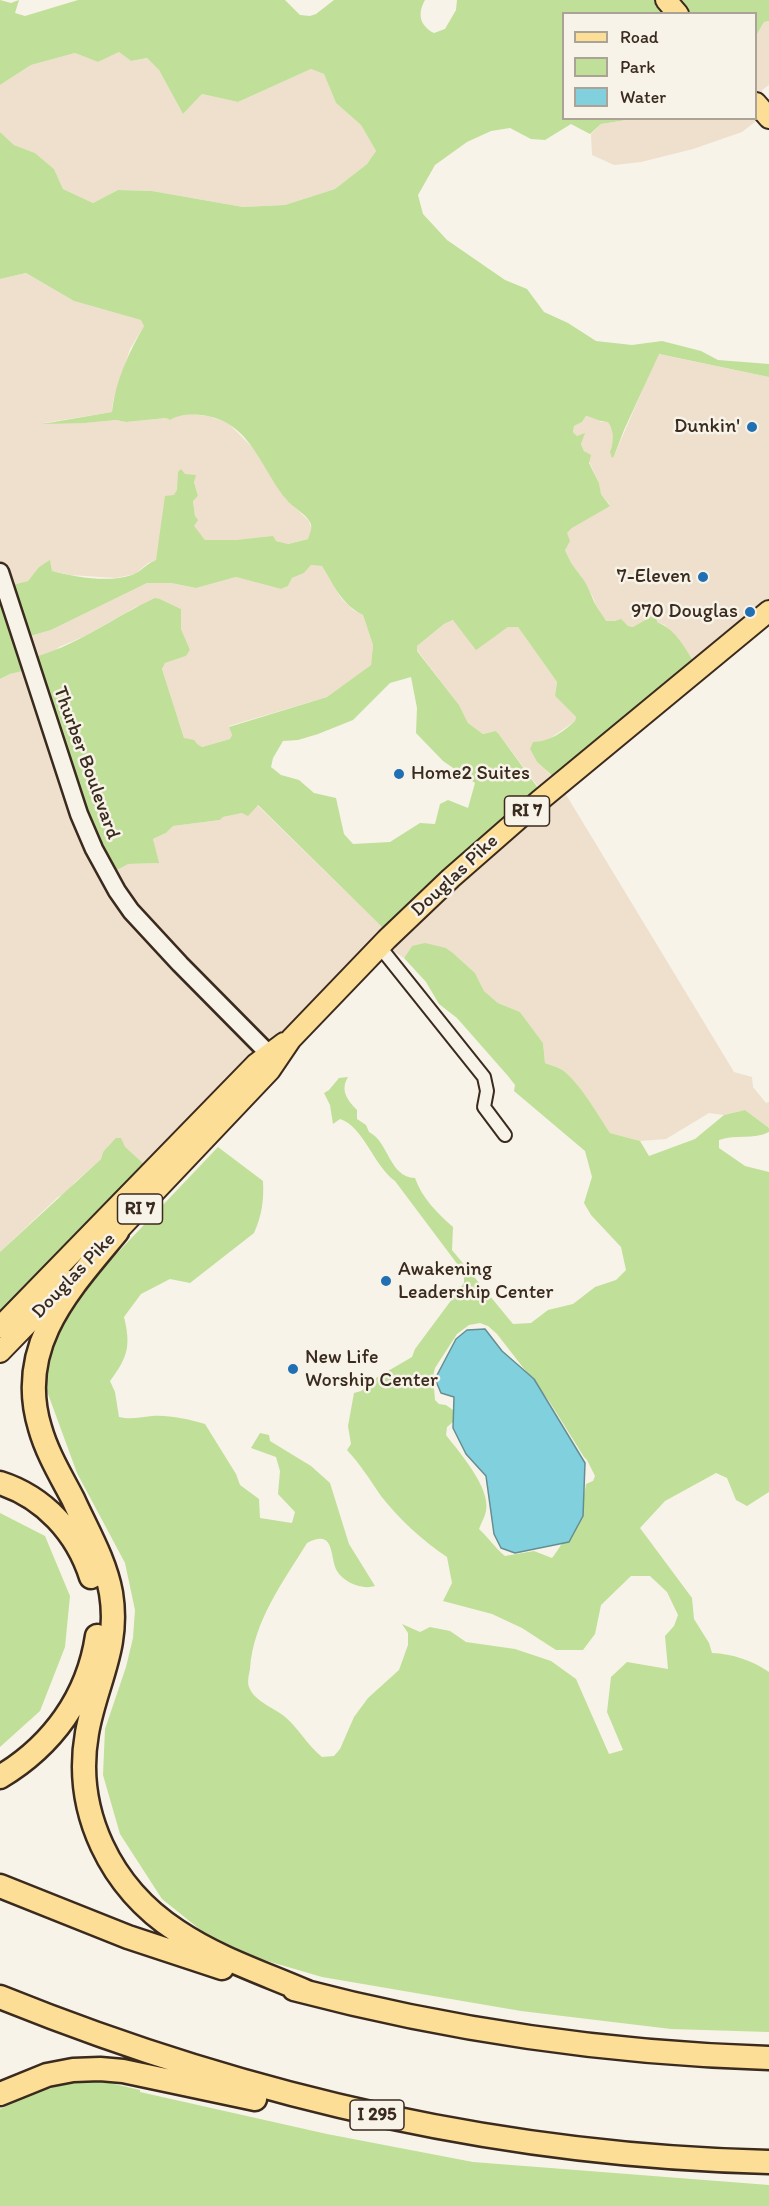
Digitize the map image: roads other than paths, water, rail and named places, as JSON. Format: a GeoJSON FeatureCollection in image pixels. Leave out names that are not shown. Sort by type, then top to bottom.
{"type":"FeatureCollection","features":[{"type":"Feature","properties":{"kind":"highway"},"geometry":{"type":"LineString","coordinates":[[117,1232],[57,1307],[41,1343],[34,1381],[35,1404],[43,1436],[98,1552],[108,1579],[113,1606],[111,1649],[90,1717],[85,1742],[85,1779],[91,1816],[101,1845],[112,1865],[129,1888],[155,1914],[178,1932],[204,1947],[307,1992]]}},
{"type":"Feature","properties":{"kind":"highway"},"geometry":{"type":"LineString","coordinates":[[0,1482],[19,1490],[42,1505],[71,1536],[84,1558],[93,1583],[98,1620],[92,1659],[83,1686],[69,1712],[38,1749],[0,1777]]}},
{"type":"Feature","properties":{"kind":"highway"},"geometry":{"type":"LineString","coordinates":[[0,1886],[128,1937],[216,1966],[307,1992],[416,2018],[525,2037],[647,2051],[769,2058]]}},
{"type":"Feature","properties":{"kind":"highway","name":"I 295"},"geometry":{"type":"LineString","coordinates":[[0,1998],[131,2047],[238,2080],[364,2112],[493,2137],[642,2155],[769,2162]]}},
{"type":"Feature","properties":{"kind":"highway"},"geometry":{"type":"LineString","coordinates":[[0,2094],[34,2079],[60,2072],[87,2069],[111,2070],[362,2122],[493,2137]]}},
{"type":"Feature","properties":{"kind":"main road"},"geometry":{"type":"LineString","coordinates":[[666,0],[676,12]]}},
{"type":"Feature","properties":{"kind":"main road"},"geometry":{"type":"LineString","coordinates":[[757,103],[769,118]]}},
{"type":"Feature","properties":{"kind":"main road","name":"Douglas Pike"},"geometry":{"type":"LineString","coordinates":[[0,1352],[270,1070],[291,1039],[451,878],[504,830],[769,611]]}},
{"type":"Feature","properties":{"kind":"main road","name":"Douglas Pike"},"geometry":{"type":"LineString","coordinates":[[0,1327],[182,1138],[268,1053],[291,1039]]}},
{"type":"Feature","properties":{"kind":"street","name":"Thurber Boulevard"},"geometry":{"type":"LineString","coordinates":[[0,572],[79,813],[107,874],[140,921],[268,1053]]}},
{"type":"Feature","properties":{"kind":"street"},"geometry":{"type":"LineString","coordinates":[[380,947],[484,1077],[486,1092],[484,1107],[505,1135]]}},
{"type":"Feature","properties":{"kind":"water"},"geometry":{"type":"Polygon","coordinates":[[[485,1329],[502,1351],[534,1379],[585,1463],[583,1516],[569,1542],[515,1553],[501,1548],[494,1534],[486,1476],[466,1454],[453,1428],[454,1397],[441,1393],[435,1379],[456,1339],[467,1330],[485,1329]]]}},
{"type":"Feature","properties":{"kind":"place","name":"Dunkin'"},"geometry":{"type":"Point","coordinates":[752,427]}},
{"type":"Feature","properties":{"kind":"place","name":"7-Eleven"},"geometry":{"type":"Point","coordinates":[703,577]}},
{"type":"Feature","properties":{"kind":"place","name":"970 Douglas"},"geometry":{"type":"Point","coordinates":[750,612]}},
{"type":"Feature","properties":{"kind":"place","name":"Home2 Suites"},"geometry":{"type":"Point","coordinates":[399,774]}},
{"type":"Feature","properties":{"kind":"place","name":"Awakening Leadership Center"},"geometry":{"type":"Point","coordinates":[386,1281]}},
{"type":"Feature","properties":{"kind":"place","name":"New Life Worship Center"},"geometry":{"type":"Point","coordinates":[293,1369]}}]}
